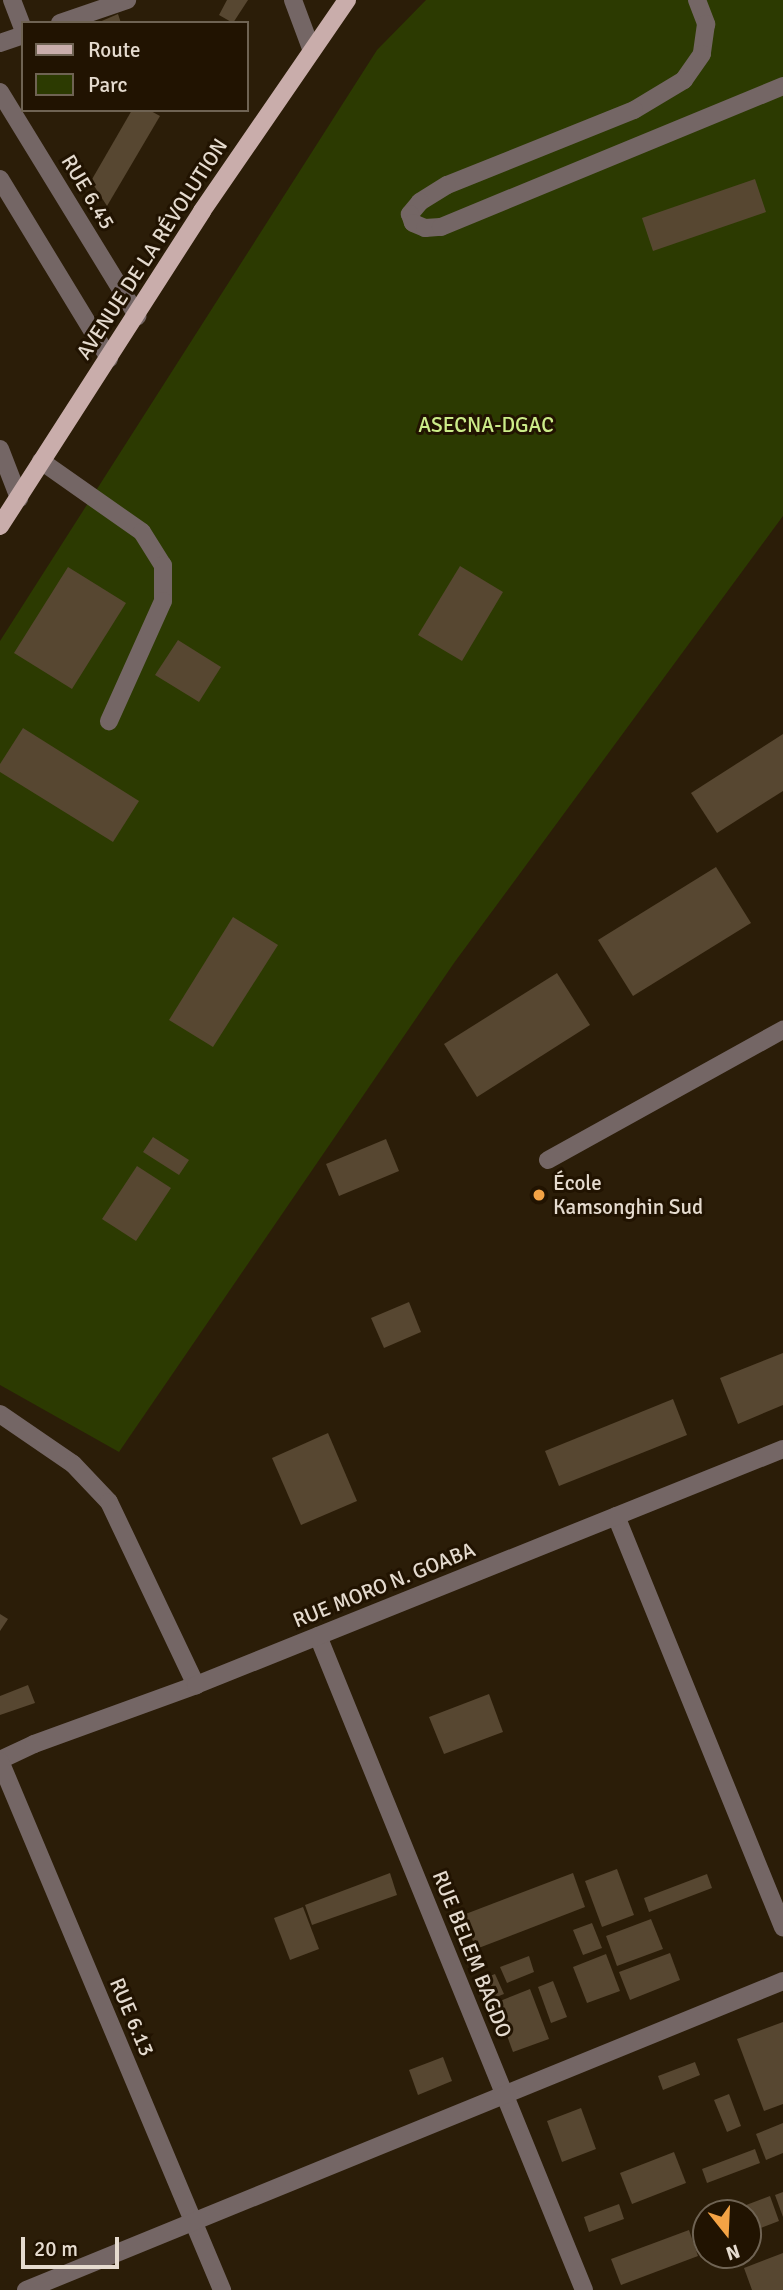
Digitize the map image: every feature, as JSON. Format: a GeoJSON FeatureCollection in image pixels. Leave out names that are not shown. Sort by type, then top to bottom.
{"type":"FeatureCollection","features":[{"type":"Feature","properties":{"kind":"main road","name":"AVENUE DE LA RÉVOLUTION"},"geometry":{"type":"LineString","coordinates":[[0,526],[202,211],[347,0]]}},
{"type":"Feature","properties":{"kind":"street"},"geometry":{"type":"LineString","coordinates":[[12,0],[21,23]]}},
{"type":"Feature","properties":{"kind":"street"},"geometry":{"type":"LineString","coordinates":[[66,21],[127,0]]}},
{"type":"Feature","properties":{"kind":"street"},"geometry":{"type":"LineString","coordinates":[[293,0],[312,51]]}},
{"type":"Feature","properties":{"kind":"street"},"geometry":{"type":"LineString","coordinates":[[697,0],[706,24],[702,54],[684,80],[634,110],[447,186],[420,202],[410,214],[413,223],[425,228],[441,227],[783,86]]}},
{"type":"Feature","properties":{"kind":"street"},"geometry":{"type":"LineString","coordinates":[[0,43],[21,36]]}},
{"type":"Feature","properties":{"kind":"street","name":"RUE 6.45"},"geometry":{"type":"LineString","coordinates":[[0,92],[137,316]]}},
{"type":"Feature","properties":{"kind":"street"},"geometry":{"type":"LineString","coordinates":[[0,179],[109,358]]}},
{"type":"Feature","properties":{"kind":"street"},"geometry":{"type":"LineString","coordinates":[[0,449],[19,498]]}},
{"type":"Feature","properties":{"kind":"street"},"geometry":{"type":"LineString","coordinates":[[41,461],[142,532],[163,565],[163,601],[109,721]]}},
{"type":"Feature","properties":{"kind":"street"},"geometry":{"type":"LineString","coordinates":[[548,1160],[783,1030]]}},
{"type":"Feature","properties":{"kind":"street"},"geometry":{"type":"LineString","coordinates":[[0,1414],[74,1464],[109,1502],[196,1685]]}},
{"type":"Feature","properties":{"kind":"street","name":"RUE MORO N. GOABA"},"geometry":{"type":"LineString","coordinates":[[0,1761],[34,1744],[196,1685],[783,1449]]}},
{"type":"Feature","properties":{"kind":"street"},"geometry":{"type":"LineString","coordinates":[[616,1516],[783,1927]]}},
{"type":"Feature","properties":{"kind":"street","name":"RUE BELEM BAGDO"},"geometry":{"type":"LineString","coordinates":[[318,1636],[584,2290]]}},
{"type":"Feature","properties":{"kind":"street","name":"RUE 6.13"},"geometry":{"type":"LineString","coordinates":[[0,1761],[222,2290]]}},
{"type":"Feature","properties":{"kind":"street"},"geometry":{"type":"LineString","coordinates":[[26,2290],[783,1981]]}},
{"type":"Feature","properties":{"kind":"green space","name":"ASECNA-DGAC"},"geometry":{"type":"Polygon","coordinates":[[[426,0],[783,0],[783,516],[454,963],[119,1452],[0,1385],[0,641],[377,50],[426,0]]]}},
{"type":"Feature","properties":{"kind":"building"},"geometry":{"type":"Polygon","coordinates":[[[227,0],[248,0],[234,21],[219,15],[227,0]]]}},
{"type":"Feature","properties":{"kind":"building"},"geometry":{"type":"Polygon","coordinates":[[[118,14],[120,21],[102,21],[118,14]]]}},
{"type":"Feature","properties":{"kind":"building"},"geometry":{"type":"Polygon","coordinates":[[[131,112],[153,112],[160,116],[107,206],[91,181],[131,112]]]}},
{"type":"Feature","properties":{"kind":"building"},"geometry":{"type":"Polygon","coordinates":[[[755,179],[766,212],[653,251],[642,218],[755,179]]]}},
{"type":"Feature","properties":{"kind":"building"},"geometry":{"type":"Polygon","coordinates":[[[460,566],[503,592],[462,661],[418,635],[460,566]]]}},
{"type":"Feature","properties":{"kind":"building"},"geometry":{"type":"Polygon","coordinates":[[[68,567],[126,603],[72,689],[14,653],[68,567]]]}},
{"type":"Feature","properties":{"kind":"building"},"geometry":{"type":"Polygon","coordinates":[[[178,640],[221,667],[199,702],[155,675],[178,640]]]}},
{"type":"Feature","properties":{"kind":"building"},"geometry":{"type":"Polygon","coordinates":[[[23,728],[139,801],[113,842],[0,772],[0,764],[23,728]]]}},
{"type":"Feature","properties":{"kind":"building"},"geometry":{"type":"Polygon","coordinates":[[[783,734],[783,791],[717,833],[691,793],[783,734]]]}},
{"type":"Feature","properties":{"kind":"building"},"geometry":{"type":"Polygon","coordinates":[[[716,867],[751,923],[633,996],[598,940],[716,867]]]}},
{"type":"Feature","properties":{"kind":"building"},"geometry":{"type":"Polygon","coordinates":[[[233,917],[278,945],[213,1047],[169,1020],[233,917]]]}},
{"type":"Feature","properties":{"kind":"building"},"geometry":{"type":"Polygon","coordinates":[[[557,973],[590,1025],[477,1097],[444,1044],[557,973]]]}},
{"type":"Feature","properties":{"kind":"building"},"geometry":{"type":"Polygon","coordinates":[[[153,1137],[189,1160],[179,1175],[143,1152],[153,1137]]]}},
{"type":"Feature","properties":{"kind":"building"},"geometry":{"type":"Polygon","coordinates":[[[386,1139],[399,1171],[339,1196],[326,1164],[386,1139]]]}},
{"type":"Feature","properties":{"kind":"building"},"geometry":{"type":"Polygon","coordinates":[[[137,1166],[171,1188],[136,1241],[102,1219],[137,1166]]]}},
{"type":"Feature","properties":{"kind":"building"},"geometry":{"type":"Polygon","coordinates":[[[409,1302],[421,1332],[384,1348],[371,1318],[409,1302]]]}},
{"type":"Feature","properties":{"kind":"building"},"geometry":{"type":"Polygon","coordinates":[[[783,1353],[783,1405],[738,1424],[720,1378],[783,1353]]]}},
{"type":"Feature","properties":{"kind":"building"},"geometry":{"type":"Polygon","coordinates":[[[673,1399],[687,1435],[559,1486],[545,1451],[673,1399]]]}},
{"type":"Feature","properties":{"kind":"building"},"geometry":{"type":"Polygon","coordinates":[[[328,1433],[357,1501],[301,1525],[272,1458],[328,1433]]]}},
{"type":"Feature","properties":{"kind":"building"},"geometry":{"type":"Polygon","coordinates":[[[0,1614],[8,1619],[0,1631],[0,1614]]]}},
{"type":"Feature","properties":{"kind":"building"},"geometry":{"type":"Polygon","coordinates":[[[28,1685],[35,1703],[0,1715],[0,1696],[28,1685]]]}},
{"type":"Feature","properties":{"kind":"building"},"geometry":{"type":"Polygon","coordinates":[[[489,1694],[503,1732],[444,1754],[429,1717],[489,1694]]]}},
{"type":"Feature","properties":{"kind":"building"},"geometry":{"type":"Polygon","coordinates":[[[617,1869],[634,1915],[602,1927],[585,1881],[617,1869]]]}},
{"type":"Feature","properties":{"kind":"building"},"geometry":{"type":"Polygon","coordinates":[[[390,1873],[397,1895],[312,1925],[305,1905],[390,1873]]]}},
{"type":"Feature","properties":{"kind":"building"},"geometry":{"type":"Polygon","coordinates":[[[573,1873],[585,1907],[476,1949],[463,1915],[573,1873]]]}},
{"type":"Feature","properties":{"kind":"building"},"geometry":{"type":"Polygon","coordinates":[[[707,1874],[712,1888],[649,1912],[644,1898],[707,1874]]]}},
{"type":"Feature","properties":{"kind":"building"},"geometry":{"type":"Polygon","coordinates":[[[303,1907],[319,1949],[290,1960],[274,1918],[303,1907]]]}},
{"type":"Feature","properties":{"kind":"building"},"geometry":{"type":"Polygon","coordinates":[[[651,1919],[663,1949],[617,1966],[606,1936],[651,1919]]]}},
{"type":"Feature","properties":{"kind":"building"},"geometry":{"type":"Polygon","coordinates":[[[592,1923],[602,1948],[583,1955],[573,1930],[592,1923]]]}},
{"type":"Feature","properties":{"kind":"building"},"geometry":{"type":"Polygon","coordinates":[[[670,1953],[680,1980],[630,2000],[619,1972],[670,1953]]]}},
{"type":"Feature","properties":{"kind":"building"},"geometry":{"type":"Polygon","coordinates":[[[606,1954],[620,1991],[587,2003],[573,1967],[606,1954]]]}},
{"type":"Feature","properties":{"kind":"building"},"geometry":{"type":"Polygon","coordinates":[[[529,1956],[534,1972],[507,1983],[500,1967],[529,1956]]]}},
{"type":"Feature","properties":{"kind":"building"},"geometry":{"type":"Polygon","coordinates":[[[495,1974],[504,1994],[491,1999],[482,1979],[495,1974]]]}},
{"type":"Feature","properties":{"kind":"building"},"geometry":{"type":"Polygon","coordinates":[[[553,1981],[567,2017],[551,2023],[538,1987],[553,1981]]]}},
{"type":"Feature","properties":{"kind":"building"},"geometry":{"type":"Polygon","coordinates":[[[530,1989],[549,2039],[513,2052],[495,2003],[530,1989]]]}},
{"type":"Feature","properties":{"kind":"building"},"geometry":{"type":"Polygon","coordinates":[[[783,2022],[783,2104],[764,2111],[737,2039],[783,2022]]]}},
{"type":"Feature","properties":{"kind":"building"},"geometry":{"type":"Polygon","coordinates":[[[443,2057],[452,2081],[418,2095],[409,2070],[443,2057]]]}},
{"type":"Feature","properties":{"kind":"building"},"geometry":{"type":"Polygon","coordinates":[[[695,2062],[700,2075],[663,2090],[658,2076],[695,2062]]]}},
{"type":"Feature","properties":{"kind":"building"},"geometry":{"type":"Polygon","coordinates":[[[729,2094],[741,2126],[727,2132],[714,2100],[729,2094]]]}},
{"type":"Feature","properties":{"kind":"building"},"geometry":{"type":"Polygon","coordinates":[[[581,2108],[596,2149],[562,2162],[547,2121],[581,2108]]]}},
{"type":"Feature","properties":{"kind":"building"},"geometry":{"type":"Polygon","coordinates":[[[783,2123],[783,2153],[766,2160],[756,2134],[783,2123]]]}},
{"type":"Feature","properties":{"kind":"building"},"geometry":{"type":"Polygon","coordinates":[[[755,2149],[760,2163],[707,2183],[702,2169],[755,2149]]]}},
{"type":"Feature","properties":{"kind":"building"},"geometry":{"type":"Polygon","coordinates":[[[674,2152],[686,2183],[632,2204],[620,2173],[674,2152]]]}},
{"type":"Feature","properties":{"kind":"building"},"geometry":{"type":"Polygon","coordinates":[[[783,2192],[783,2217],[775,2195],[783,2192]]]}},
{"type":"Feature","properties":{"kind":"building"},"geometry":{"type":"Polygon","coordinates":[[[770,2196],[779,2221],[762,2228],[762,2199],[770,2196]]]}},
{"type":"Feature","properties":{"kind":"building"},"geometry":{"type":"Polygon","coordinates":[[[619,2204],[624,2219],[589,2232],[584,2217],[619,2204]]]}},
{"type":"Feature","properties":{"kind":"building"},"geometry":{"type":"Polygon","coordinates":[[[689,2230],[692,2239],[692,2258],[621,2285],[611,2259],[689,2230]]]}},
{"type":"Feature","properties":{"kind":"building"},"geometry":{"type":"Polygon","coordinates":[[[783,2253],[783,2290],[752,2290],[744,2269],[762,2269],[762,2261],[783,2253]]]}},
{"type":"Feature","properties":{"kind":"place","name":"École Kamsonghin Sud"},"geometry":{"type":"Point","coordinates":[539,1195]}}]}
